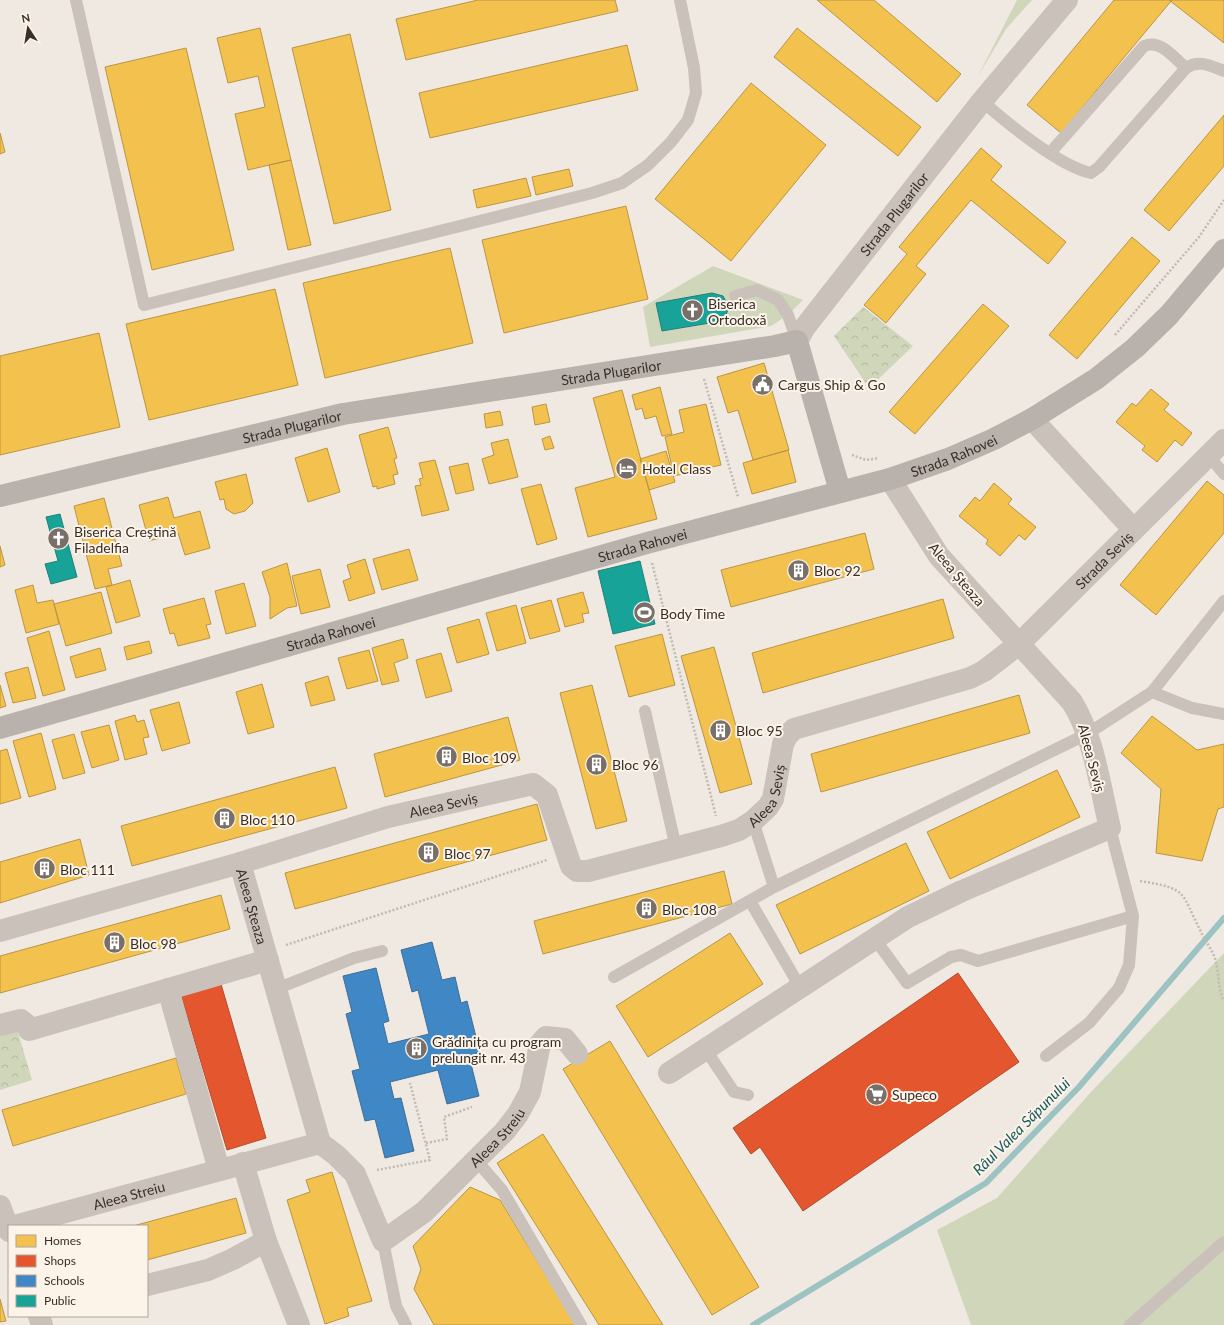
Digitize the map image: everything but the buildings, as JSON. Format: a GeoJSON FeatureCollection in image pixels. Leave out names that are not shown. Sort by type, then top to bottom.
{"type":"FeatureCollection","features":[{"type":"Feature","properties":{"kind":"street","name":"Strada Plugarilor"},"geometry":{"type":"LineString","coordinates":[[0,496],[343,414],[775,346],[797,341],[805,327],[982,101],[1067,0]]}},
{"type":"Feature","properties":{"kind":"street","name":"Strada Rahovei"},"geometry":{"type":"LineString","coordinates":[[0,728],[647,543],[890,479],[971,450],[1032,419],[1096,379],[1136,348],[1169,315],[1224,250]]}},
{"type":"Feature","properties":{"kind":"street"},"geometry":{"type":"LineString","coordinates":[[797,341],[840,491]]}},
{"type":"Feature","properties":{"kind":"street","name":"Strada Seviș"},"geometry":{"type":"LineString","coordinates":[[1019,644],[1133,529],[1032,419]]}},
{"type":"Feature","properties":{"kind":"street"},"geometry":{"type":"LineString","coordinates":[[1133,529],[1224,440]]}},
{"type":"Feature","properties":{"kind":"street","name":"Aleea Șteaza"},"geometry":{"type":"LineString","coordinates":[[890,479],[939,556],[1019,644]]}},
{"type":"Feature","properties":{"kind":"street","name":"Aleea Seviș"},"geometry":{"type":"LineString","coordinates":[[240,863],[388,816],[532,784],[547,794],[571,866],[577,871],[588,871],[721,836],[739,830],[753,822],[768,808],[773,799],[783,744],[786,736],[794,729],[970,678],[984,671],[1019,644],[1072,702],[1081,716],[1088,734],[1110,828]]}},
{"type":"Feature","properties":{"kind":"street"},"geometry":{"type":"LineString","coordinates":[[669,1073],[908,917],[943,899],[1110,828]]}},
{"type":"Feature","properties":{"kind":"street","name":"Aleea Șteaza"},"geometry":{"type":"LineString","coordinates":[[0,931],[240,863],[320,1143]]}},
{"type":"Feature","properties":{"kind":"street"},"geometry":{"type":"LineString","coordinates":[[0,1025],[21,1020],[26,1024],[29,1030],[168,989],[266,956]]}},
{"type":"Feature","properties":{"kind":"street"},"geometry":{"type":"LineString","coordinates":[[168,989],[219,1170]]}},
{"type":"Feature","properties":{"kind":"street","name":"Aleea Streiu"},"geometry":{"type":"LineString","coordinates":[[383,1241],[424,1212],[505,1131],[518,1114],[530,1092],[540,1044],[546,1037],[565,1039],[577,1054]]}},
{"type":"Feature","properties":{"kind":"street"},"geometry":{"type":"LineString","coordinates":[[320,1143],[336,1154],[355,1174],[383,1241]]}},
{"type":"Feature","properties":{"kind":"street","name":"Aleea Streiu"},"geometry":{"type":"LineString","coordinates":[[19,1225],[320,1143]]}},
{"type":"Feature","properties":{"kind":"street"},"geometry":{"type":"LineString","coordinates":[[243,1163],[266,1241],[299,1325]]}},
{"type":"Feature","properties":{"kind":"street","name":"Aleea Streiu"},"geometry":{"type":"LineString","coordinates":[[0,1206],[8,1228]]}},
{"type":"Feature","properties":{"kind":"street"},"geometry":{"type":"LineString","coordinates":[[148,1285],[208,1270],[233,1259],[266,1241]]}},
{"type":"Feature","properties":{"kind":"lane"},"geometry":{"type":"LineString","coordinates":[[76,0],[144,305],[584,194],[622,183],[648,165],[671,142],[688,120],[696,93],[694,68],[680,0]]}},
{"type":"Feature","properties":{"kind":"lane"},"geometry":{"type":"LineString","coordinates":[[1050,153],[1144,46],[1152,43],[1160,45],[1186,68]]}},
{"type":"Feature","properties":{"kind":"lane"},"geometry":{"type":"LineString","coordinates":[[982,101],[1050,153],[1083,172],[1091,173],[1099,167],[1186,68],[1192,64],[1206,64],[1224,71]]}},
{"type":"Feature","properties":{"kind":"lane"},"geometry":{"type":"LineString","coordinates":[[735,296],[757,290],[778,300],[788,315],[797,341]]}},
{"type":"Feature","properties":{"kind":"lane"},"geometry":{"type":"LineString","coordinates":[[1209,456],[1224,474]]}},
{"type":"Feature","properties":{"kind":"lane"},"geometry":{"type":"LineString","coordinates":[[614,977],[774,887],[1088,734],[1152,692],[1224,600]]}},
{"type":"Feature","properties":{"kind":"lane"},"geometry":{"type":"LineString","coordinates":[[1152,692],[1192,708],[1224,714]]}},
{"type":"Feature","properties":{"kind":"lane"},"geometry":{"type":"LineString","coordinates":[[645,711],[676,848]]}},
{"type":"Feature","properties":{"kind":"lane"},"geometry":{"type":"LineString","coordinates":[[753,822],[774,887]]}},
{"type":"Feature","properties":{"kind":"lane","name":"Aleea Seviș"},"geometry":{"type":"LineString","coordinates":[[1046,1056],[1089,1023],[1119,988],[1129,965],[1133,916],[1110,828]]}},
{"type":"Feature","properties":{"kind":"lane"},"geometry":{"type":"LineString","coordinates":[[750,901],[800,987]]}},
{"type":"Feature","properties":{"kind":"lane"},"geometry":{"type":"LineString","coordinates":[[875,939],[907,983],[951,957],[961,955],[978,961],[1133,916]]}},
{"type":"Feature","properties":{"kind":"lane"},"geometry":{"type":"LineString","coordinates":[[276,989],[354,958],[382,951]]}},
{"type":"Feature","properties":{"kind":"lane"},"geometry":{"type":"LineString","coordinates":[[706,1050],[734,1092],[748,1095]]}},
{"type":"Feature","properties":{"kind":"lane"},"geometry":{"type":"LineString","coordinates":[[476,1160],[502,1190],[581,1325]]}},
{"type":"Feature","properties":{"kind":"lane"},"geometry":{"type":"LineString","coordinates":[[383,1241],[396,1306],[406,1325]]}},
{"type":"Feature","properties":{"kind":"lane"},"geometry":{"type":"LineString","coordinates":[[1130,1325],[1224,1242]]}},
{"type":"Feature","properties":{"kind":"path"},"geometry":{"type":"LineString","coordinates":[[1114,336],[1199,237],[1224,200]]}},
{"type":"Feature","properties":{"kind":"path"},"geometry":{"type":"LineString","coordinates":[[703,372],[738,500]]}},
{"type":"Feature","properties":{"kind":"path"},"geometry":{"type":"LineString","coordinates":[[850,448],[852,455],[866,460],[881,458]]}},
{"type":"Feature","properties":{"kind":"path"},"geometry":{"type":"LineString","coordinates":[[647,543],[721,836]]}},
{"type":"Feature","properties":{"kind":"path"},"geometry":{"type":"LineString","coordinates":[[266,956],[567,854]]}},
{"type":"Feature","properties":{"kind":"path"},"geometry":{"type":"LineString","coordinates":[[1124,879],[1169,886],[1178,891],[1187,900],[1198,926],[1216,960],[1224,1001]]}},
{"type":"Feature","properties":{"kind":"path"},"geometry":{"type":"LineString","coordinates":[[355,1174],[430,1160],[410,1083]]}},
{"type":"Feature","properties":{"kind":"path"},"geometry":{"type":"LineString","coordinates":[[426,1143],[447,1139],[444,1117],[472,1107]]}},
{"type":"Feature","properties":{"kind":"green space"},"geometry":{"type":"Polygon","coordinates":[[[1017,0],[1032,0],[1006,29],[977,78],[1017,0]]]}},
{"type":"Feature","properties":{"kind":"green space"},"geometry":{"type":"Polygon","coordinates":[[[713,266],[803,300],[788,315],[771,326],[650,347],[643,307],[713,266]]]}},
{"type":"Feature","properties":{"kind":"green space"},"geometry":{"type":"Polygon","coordinates":[[[863,307],[913,346],[869,388],[834,336],[863,307]]]}},
{"type":"Feature","properties":{"kind":"green space"},"geometry":{"type":"Polygon","coordinates":[[[1224,953],[1224,1325],[971,1325],[937,1230],[997,1198],[1091,1092],[1224,953]]]}},
{"type":"Feature","properties":{"kind":"green space"},"geometry":{"type":"Polygon","coordinates":[[[16,1026],[32,1080],[0,1090],[0,1031],[16,1026]]]}},
{"type":"Feature","properties":{"kind":"waterway","name":"Râul Valea Săpunului"},"geometry":{"type":"LineString","coordinates":[[753,1325],[986,1183],[1079,1087],[1224,918]]}},
{"type":"Feature","properties":{"kind":"place","name":"Biserica Ortodoxă"},"geometry":{"type":"Point","coordinates":[692,311]}},
{"type":"Feature","properties":{"kind":"place","name":"Cargus Ship & Go"},"geometry":{"type":"Point","coordinates":[763,384]}},
{"type":"Feature","properties":{"kind":"place","name":"Hotel Class"},"geometry":{"type":"Point","coordinates":[627,468]}},
{"type":"Feature","properties":{"kind":"place","name":"Biserica Creștină Filadelfia"},"geometry":{"type":"Point","coordinates":[59,539]}},
{"type":"Feature","properties":{"kind":"place","name":"Bloc 92"},"geometry":{"type":"Point","coordinates":[798,570]}},
{"type":"Feature","properties":{"kind":"place","name":"Body Time"},"geometry":{"type":"Point","coordinates":[645,613]}},
{"type":"Feature","properties":{"kind":"place","name":"Bloc 95"},"geometry":{"type":"Point","coordinates":[720,730]}},
{"type":"Feature","properties":{"kind":"place","name":"Bloc 109"},"geometry":{"type":"Point","coordinates":[447,757]}},
{"type":"Feature","properties":{"kind":"place","name":"Bloc 96"},"geometry":{"type":"Point","coordinates":[596,764]}},
{"type":"Feature","properties":{"kind":"place","name":"Bloc 110"},"geometry":{"type":"Point","coordinates":[225,819]}},
{"type":"Feature","properties":{"kind":"place","name":"Bloc 97"},"geometry":{"type":"Point","coordinates":[428,853]}},
{"type":"Feature","properties":{"kind":"place","name":"Bloc 111"},"geometry":{"type":"Point","coordinates":[44,869]}},
{"type":"Feature","properties":{"kind":"place","name":"Bloc 108"},"geometry":{"type":"Point","coordinates":[646,909]}},
{"type":"Feature","properties":{"kind":"place","name":"Bloc 98"},"geometry":{"type":"Point","coordinates":[114,943]}},
{"type":"Feature","properties":{"kind":"place","name":"Grădinița cu program prelungit nr. 43"},"geometry":{"type":"Point","coordinates":[417,1049]}},
{"type":"Feature","properties":{"kind":"place","name":"Supeco"},"geometry":{"type":"Point","coordinates":[877,1094]}}]}
